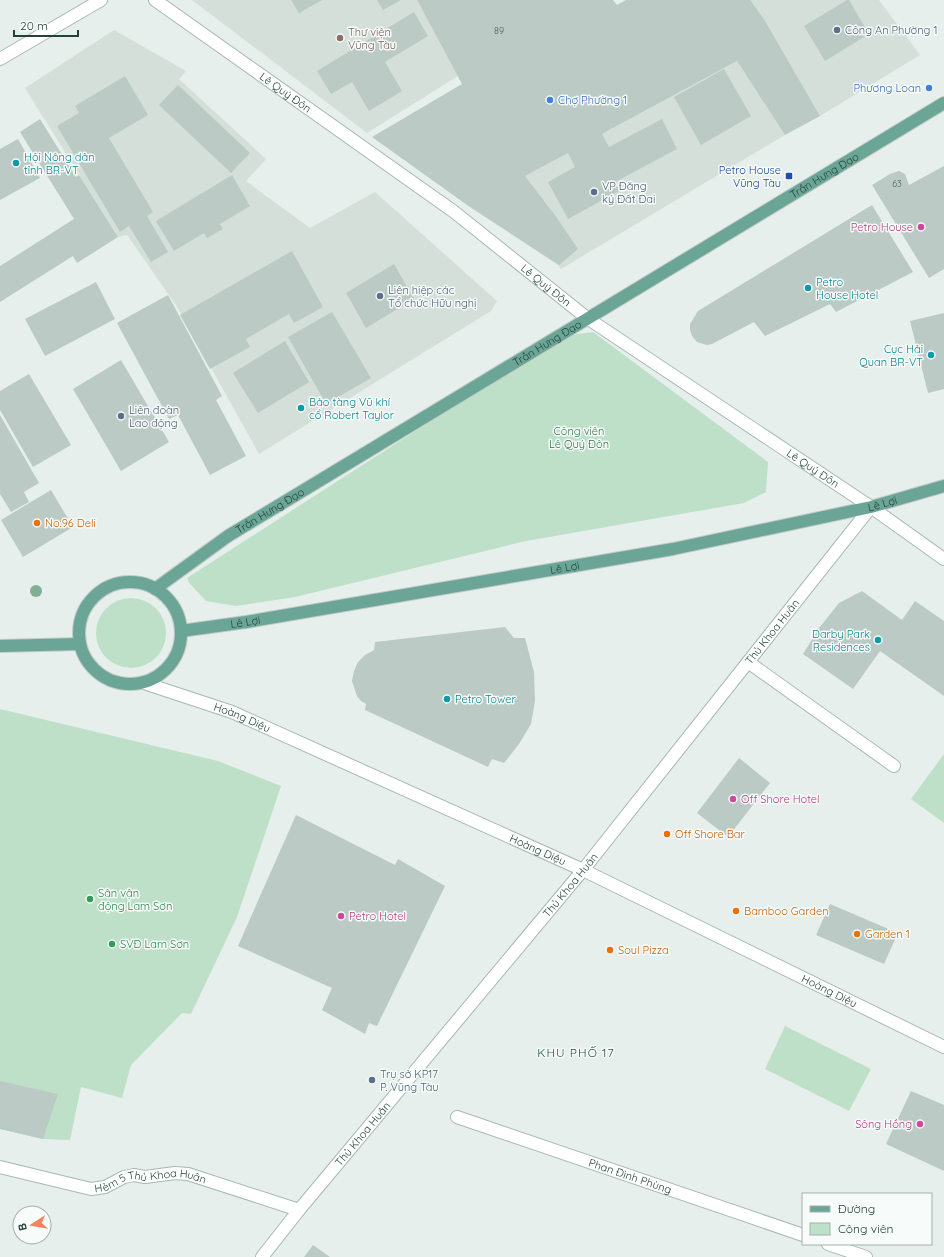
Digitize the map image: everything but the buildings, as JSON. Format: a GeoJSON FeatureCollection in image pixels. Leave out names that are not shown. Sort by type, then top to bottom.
{"type":"FeatureCollection","features":[{"type":"Feature","properties":{"kind":"main road","name":"Trần Hưng Đạo"},"geometry":{"type":"LineString","coordinates":[[155,590],[228,536],[944,103]]}},
{"type":"Feature","properties":{"kind":"main road","name":"Lê Lợi"},"geometry":{"type":"LineString","coordinates":[[181,631],[246,622],[673,549],[871,507],[944,486]]}},
{"type":"Feature","properties":{"kind":"main road"},"geometry":{"type":"LineString","coordinates":[[122,582],[139,583],[155,590],[169,600],[178,614],[181,631],[179,648],[172,663],[160,675],[144,683],[128,684],[112,681],[97,672],[86,660],[80,644],[79,628],[84,611],[93,598],[106,588],[122,582]]}},
{"type":"Feature","properties":{"kind":"main road"},"geometry":{"type":"LineString","coordinates":[[0,646],[80,644]]}},
{"type":"Feature","properties":{"kind":"street"},"geometry":{"type":"LineString","coordinates":[[0,59],[101,0]]}},
{"type":"Feature","properties":{"kind":"street","name":"Lê Quý Đôn"},"geometry":{"type":"LineString","coordinates":[[155,0],[453,211],[587,318],[871,507],[944,559]]}},
{"type":"Feature","properties":{"kind":"street","name":"Thủ Khoa Huân"},"geometry":{"type":"LineString","coordinates":[[262,1257],[299,1210],[583,870],[871,507]]}},
{"type":"Feature","properties":{"kind":"street"},"geometry":{"type":"LineString","coordinates":[[748,662],[894,766]]}},
{"type":"Feature","properties":{"kind":"street","name":"Hoàng Diệu"},"geometry":{"type":"LineString","coordinates":[[144,683],[232,712],[583,870],[944,1047]]}},
{"type":"Feature","properties":{"kind":"street","name":"Phan Đình Phùng"},"geometry":{"type":"LineString","coordinates":[[457,1117],[802,1235]]}},
{"type":"Feature","properties":{"kind":"street","name":"Hẻm 5 Thủ Khoa Huân"},"geometry":{"type":"LineString","coordinates":[[0,1167],[91,1189],[105,1187],[124,1177],[134,1174],[146,1177],[175,1173],[188,1174],[299,1210]]}},
{"type":"Feature","properties":{"kind":"street"},"geometry":{"type":"LineString","coordinates":[[831,1245],[866,1257]]}},
{"type":"Feature","properties":{"kind":"shaded area","name":"Thư viện Vũng Tàu"},"geometry":{"type":"Polygon","coordinates":[[[192,0],[417,0],[458,76],[367,133],[192,0]]]}},
{"type":"Feature","properties":{"kind":"shaded area"},"geometry":{"type":"Polygon","coordinates":[[[747,0],[879,0],[920,55],[820,116],[747,0]]]}},
{"type":"Feature","properties":{"kind":"shaded area"},"geometry":{"type":"Polygon","coordinates":[[[114,30],[186,71],[179,79],[266,159],[246,181],[310,228],[375,192],[497,301],[491,311],[259,454],[176,305],[127,235],[118,237],[25,88],[114,30]]]}},
{"type":"Feature","properties":{"kind":"shaded area"},"geometry":{"type":"Polygon","coordinates":[[[737,61],[785,135],[561,269],[558,265],[467,205],[525,176],[737,61]]]}},
{"type":"Feature","properties":{"kind":"green space","name":"Công viên Lê Quý Đôn"},"geometry":{"type":"Polygon","coordinates":[[[593,332],[768,462],[766,492],[744,503],[526,541],[295,597],[236,606],[206,601],[190,584],[187,578],[563,336],[593,332]]]}},
{"type":"Feature","properties":{"kind":"green space"},"geometry":{"type":"Polygon","coordinates":[[[131,598],[144,601],[156,608],[163,620],[166,633],[163,646],[156,658],[144,665],[131,668],[118,665],[106,658],[99,646],[96,633],[99,620],[106,608],[118,601],[131,598]]]}},
{"type":"Feature","properties":{"kind":"green space","name":"SVĐ Lam Sơn"},"geometry":{"type":"Polygon","coordinates":[[[0,709],[218,761],[281,786],[237,917],[191,1014],[182,1013],[131,1065],[122,1098],[81,1087],[70,1140],[43,1139],[0,1129],[0,709]]]}},
{"type":"Feature","properties":{"kind":"green space"},"geometry":{"type":"Polygon","coordinates":[[[944,754],[944,823],[911,799],[944,754]]]}},
{"type":"Feature","properties":{"kind":"green space"},"geometry":{"type":"Polygon","coordinates":[[[785,1026],[871,1069],[849,1111],[765,1069],[785,1026]]]}},
{"type":"Feature","properties":{"kind":"place","name":"Công An Phường 1"},"geometry":{"type":"Point","coordinates":[837,30]}},
{"type":"Feature","properties":{"kind":"place","name":"Thư viện Vũng Tàu"},"geometry":{"type":"Point","coordinates":[340,38]}},
{"type":"Feature","properties":{"kind":"place","name":"Phương Loan"},"geometry":{"type":"Point","coordinates":[929,88]}},
{"type":"Feature","properties":{"kind":"place","name":"Chợ Phường 1"},"geometry":{"type":"Point","coordinates":[550,100]}},
{"type":"Feature","properties":{"kind":"place","name":"Hội Nông dân tỉnh BR-VT"},"geometry":{"type":"Point","coordinates":[16,163]}},
{"type":"Feature","properties":{"kind":"place","name":"Petro House Vũng Tàu"},"geometry":{"type":"Point","coordinates":[789,176]}},
{"type":"Feature","properties":{"kind":"place","name":"VP Đăng ký Đất Đai"},"geometry":{"type":"Point","coordinates":[594,192]}},
{"type":"Feature","properties":{"kind":"place","name":"Petro House"},"geometry":{"type":"Point","coordinates":[921,227]}},
{"type":"Feature","properties":{"kind":"place","name":"Petro House Hotel"},"geometry":{"type":"Point","coordinates":[808,288]}},
{"type":"Feature","properties":{"kind":"place","name":"Liên hiệp các Tổ chức Hữu nghị"},"geometry":{"type":"Point","coordinates":[380,296]}},
{"type":"Feature","properties":{"kind":"place","name":"Cục Hải Quan BR-VT"},"geometry":{"type":"Point","coordinates":[931,355]}},
{"type":"Feature","properties":{"kind":"place","name":"Bảo tàng Vũ khí cổ Robert Taylor"},"geometry":{"type":"Point","coordinates":[301,408]}},
{"type":"Feature","properties":{"kind":"place","name":"Liên đoàn Lao động"},"geometry":{"type":"Point","coordinates":[121,416]}},
{"type":"Feature","properties":{"kind":"place","name":"No.96 Deli"},"geometry":{"type":"Point","coordinates":[37,523]}},
{"type":"Feature","properties":{"kind":"place","name":"Darby Park Residences"},"geometry":{"type":"Point","coordinates":[878,640]}},
{"type":"Feature","properties":{"kind":"place","name":"Petro Tower"},"geometry":{"type":"Point","coordinates":[447,699]}},
{"type":"Feature","properties":{"kind":"place","name":"Off Shore Hotel"},"geometry":{"type":"Point","coordinates":[733,799]}},
{"type":"Feature","properties":{"kind":"place","name":"Off Shore Bar"},"geometry":{"type":"Point","coordinates":[667,834]}},
{"type":"Feature","properties":{"kind":"place","name":"Sân vận động Lam Sơn"},"geometry":{"type":"Point","coordinates":[90,899]}},
{"type":"Feature","properties":{"kind":"place","name":"Bamboo Garden"},"geometry":{"type":"Point","coordinates":[736,911]}},
{"type":"Feature","properties":{"kind":"place","name":"Petro Hotel"},"geometry":{"type":"Point","coordinates":[341,916]}},
{"type":"Feature","properties":{"kind":"place","name":"Garden 1"},"geometry":{"type":"Point","coordinates":[857,934]}},
{"type":"Feature","properties":{"kind":"place","name":"SVĐ Lam Sơn"},"geometry":{"type":"Point","coordinates":[112,944]}},
{"type":"Feature","properties":{"kind":"place","name":"Soul Pizza"},"geometry":{"type":"Point","coordinates":[610,950]}},
{"type":"Feature","properties":{"kind":"place","name":"Trụ sở KP17 P. Vũng Tàu"},"geometry":{"type":"Point","coordinates":[372,1080]}},
{"type":"Feature","properties":{"kind":"place","name":"Sông Hồng"},"geometry":{"type":"Point","coordinates":[920,1124]}},
{"type":"Feature","properties":{"kind":"district","name":"KHU PHỐ 17"},"geometry":{"type":"Point","coordinates":[576,1052]}}]}
